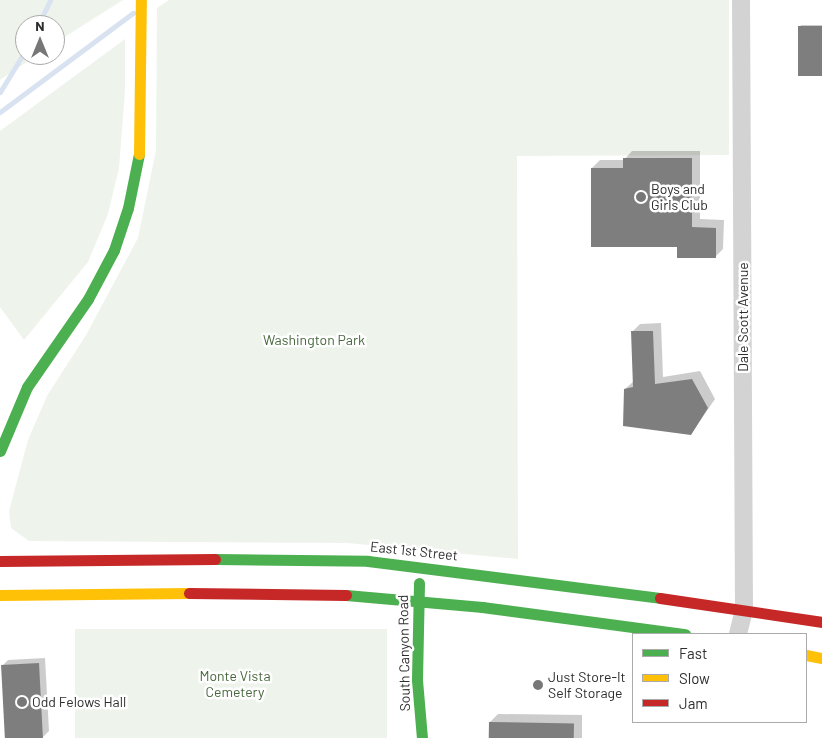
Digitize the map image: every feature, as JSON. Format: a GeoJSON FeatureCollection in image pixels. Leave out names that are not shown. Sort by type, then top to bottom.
{"type":"FeatureCollection","features":[{"type":"Feature","properties":{"kind":"main road"},"geometry":{"type":"LineString","coordinates":[[0,451],[27,387],[88,299],[114,250],[128,208],[139,166],[141,0]]}},
{"type":"Feature","properties":{"kind":"main road","name":"East 1st Street"},"geometry":{"type":"LineString","coordinates":[[0,561],[283,559],[368,561],[744,610],[822,622]]}},
{"type":"Feature","properties":{"kind":"main road","name":"South Canyon Road"},"geometry":{"type":"LineString","coordinates":[[421,567],[417,600],[417,680],[422,738]]}},
{"type":"Feature","properties":{"kind":"main road"},"geometry":{"type":"LineString","coordinates":[[0,595],[293,592],[417,600],[677,633]]}},
{"type":"Feature","properties":{"kind":"main road"},"geometry":{"type":"LineString","coordinates":[[807,655],[822,658]]}},
{"type":"Feature","properties":{"kind":"street","name":"Dale Scott Avenue"},"geometry":{"type":"LineString","coordinates":[[738,633],[744,610],[742,0]]}},
{"type":"Feature","properties":{"kind":"green space"},"geometry":{"type":"Polygon","coordinates":[[[0,0],[123,0],[65,37],[65,15],[15,15],[15,65],[22,65],[0,80],[0,0]]]}},
{"type":"Feature","properties":{"kind":"green space","name":"Washington Park"},"geometry":{"type":"Polygon","coordinates":[[[169,0],[729,0],[729,155],[517,156],[518,559],[347,543],[29,541],[11,528],[9,511],[28,440],[47,396],[86,335],[138,238],[156,150],[157,8],[169,0]]]}},
{"type":"Feature","properties":{"kind":"green space"},"geometry":{"type":"Polygon","coordinates":[[[125,39],[125,91],[119,168],[108,214],[88,262],[24,340],[0,307],[0,131],[125,39]]]}},
{"type":"Feature","properties":{"kind":"green space","name":"Monte Vista Cemetery"},"geometry":{"type":"Polygon","coordinates":[[[75,629],[387,629],[387,738],[75,738],[75,629]]]}},
{"type":"Feature","properties":{"kind":"building"},"geometry":{"type":"Polygon","coordinates":[[[798,26],[822,26],[822,76],[798,76],[798,26]]]}},
{"type":"Feature","properties":{"kind":"building","name":"Boys and Girls Club"},"geometry":{"type":"Polygon","coordinates":[[[623,158],[692,158],[692,227],[716,228],[716,258],[677,258],[677,247],[591,247],[591,168],[623,168],[623,158]]]}},
{"type":"Feature","properties":{"kind":"building"},"geometry":{"type":"Polygon","coordinates":[[[631,331],[653,331],[655,384],[692,379],[708,408],[691,435],[623,426],[624,389],[633,387],[631,331]]]}},
{"type":"Feature","properties":{"kind":"building","name":"Odd Felows Hall"},"geometry":{"type":"Polygon","coordinates":[[[39,663],[43,738],[5,738],[1,665],[39,663]]]}},
{"type":"Feature","properties":{"kind":"building"},"geometry":{"type":"Polygon","coordinates":[[[489,722],[574,723],[574,738],[489,738],[489,722]]]}},
{"type":"Feature","properties":{"kind":"waterway"},"geometry":{"type":"LineString","coordinates":[[43,15],[50,0]]}},
{"type":"Feature","properties":{"kind":"waterway"},"geometry":{"type":"LineString","coordinates":[[0,112],[133,13]]}},
{"type":"Feature","properties":{"kind":"waterway"},"geometry":{"type":"LineString","coordinates":[[0,92],[16,65]]}},
{"type":"Feature","properties":{"kind":"traffic: fast"},"geometry":{"type":"LineString","coordinates":[[0,451],[27,387],[88,299],[114,250],[128,208],[139,154]]}},
{"type":"Feature","properties":{"kind":"traffic: fast"},"geometry":{"type":"LineString","coordinates":[[215,559],[368,561],[660,598]]}},
{"type":"Feature","properties":{"kind":"traffic: fast"},"geometry":{"type":"LineString","coordinates":[[419,583],[417,680],[422,738]]}},
{"type":"Feature","properties":{"kind":"traffic: fast"},"geometry":{"type":"LineString","coordinates":[[346,595],[482,607],[677,633]]}},
{"type":"Feature","properties":{"kind":"traffic: slow"},"geometry":{"type":"LineString","coordinates":[[139,154],[141,0]]}},
{"type":"Feature","properties":{"kind":"traffic: slow"},"geometry":{"type":"LineString","coordinates":[[0,595],[189,593]]}},
{"type":"Feature","properties":{"kind":"traffic: slow"},"geometry":{"type":"LineString","coordinates":[[807,655],[822,658]]}},
{"type":"Feature","properties":{"kind":"traffic: jam"},"geometry":{"type":"LineString","coordinates":[[0,561],[215,559]]}},
{"type":"Feature","properties":{"kind":"traffic: jam"},"geometry":{"type":"LineString","coordinates":[[189,593],[346,595]]}},
{"type":"Feature","properties":{"kind":"traffic: jam"},"geometry":{"type":"LineString","coordinates":[[660,598],[822,622]]}},
{"type":"Feature","properties":{"kind":"place","name":"Boys and Girls Club"},"geometry":{"type":"Point","coordinates":[641,197]}},
{"type":"Feature","properties":{"kind":"place","name":"Just Store-It Self Storage"},"geometry":{"type":"Point","coordinates":[538,685]}},
{"type":"Feature","properties":{"kind":"place","name":"Odd Felows Hall"},"geometry":{"type":"Point","coordinates":[22,702]}}]}
